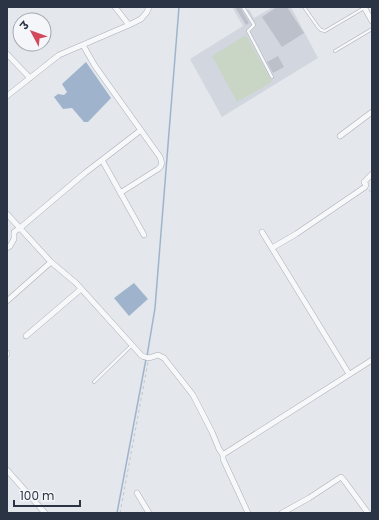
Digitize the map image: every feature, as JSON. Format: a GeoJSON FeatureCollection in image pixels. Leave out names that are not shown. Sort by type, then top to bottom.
{"type":"FeatureCollection","features":[{"type":"Feature","properties":{"kind":"street"},"geometry":{"type":"LineString","coordinates":[[115,7],[130,25]]}},
{"type":"Feature","properties":{"kind":"street"},"geometry":{"type":"LineString","coordinates":[[7,96],[59,56],[130,25],[141,19],[149,7]]}},
{"type":"Feature","properties":{"kind":"street"},"geometry":{"type":"LineString","coordinates":[[364,7],[372,21]]}},
{"type":"Feature","properties":{"kind":"street"},"geometry":{"type":"LineString","coordinates":[[83,45],[95,66],[160,157],[162,162],[162,166],[158,169],[120,193]]}},
{"type":"Feature","properties":{"kind":"street"},"geometry":{"type":"LineString","coordinates":[[7,54],[30,78]]}},
{"type":"Feature","properties":{"kind":"street"},"geometry":{"type":"LineString","coordinates":[[340,136],[372,112]]}},
{"type":"Feature","properties":{"kind":"street"},"geometry":{"type":"LineString","coordinates":[[7,248],[14,239],[14,232],[141,130]]}},
{"type":"Feature","properties":{"kind":"street"},"geometry":{"type":"LineString","coordinates":[[102,160],[144,235]]}},
{"type":"Feature","properties":{"kind":"street"},"geometry":{"type":"LineString","coordinates":[[272,248],[296,234],[366,186],[364,182],[372,174]]}},
{"type":"Feature","properties":{"kind":"street"},"geometry":{"type":"LineString","coordinates":[[7,214],[51,262],[76,283],[132,346],[147,358],[158,355],[164,358],[193,395],[219,450],[223,455],[223,459],[248,513]]}},
{"type":"Feature","properties":{"kind":"street"},"geometry":{"type":"LineString","coordinates":[[262,232],[349,374]]}},
{"type":"Feature","properties":{"kind":"street"},"geometry":{"type":"LineString","coordinates":[[7,302],[51,262]]}},
{"type":"Feature","properties":{"kind":"street"},"geometry":{"type":"LineString","coordinates":[[26,336],[81,289]]}},
{"type":"Feature","properties":{"kind":"street"},"geometry":{"type":"LineString","coordinates":[[223,455],[372,360]]}},
{"type":"Feature","properties":{"kind":"street"},"geometry":{"type":"LineString","coordinates":[[7,470],[45,513]]}},
{"type":"Feature","properties":{"kind":"street"},"geometry":{"type":"LineString","coordinates":[[282,513],[340,477],[368,513]]}},
{"type":"Feature","properties":{"kind":"street"},"geometry":{"type":"LineString","coordinates":[[137,493],[149,513]]}},
{"type":"Feature","properties":{"kind":"lane"},"geometry":{"type":"LineString","coordinates":[[243,7],[254,25],[248,31],[272,77]]}},
{"type":"Feature","properties":{"kind":"lane"},"geometry":{"type":"LineString","coordinates":[[304,7],[320,30],[325,31],[364,7]]}},
{"type":"Feature","properties":{"kind":"lane"},"geometry":{"type":"LineString","coordinates":[[335,51],[372,29]]}},
{"type":"Feature","properties":{"kind":"lane"},"geometry":{"type":"LineString","coordinates":[[94,382],[132,346]]}},
{"type":"Feature","properties":{"kind":"path"},"geometry":{"type":"LineString","coordinates":[[366,186],[372,194]]}},
{"type":"Feature","properties":{"kind":"path"},"geometry":{"type":"LineString","coordinates":[[120,513],[147,358]]}},
{"type":"Feature","properties":{"kind":"shaded area"},"geometry":{"type":"Polygon","coordinates":[[[232,7],[243,7],[245,10],[249,9],[254,18],[273,7],[291,7],[318,58],[222,117],[190,59],[243,26],[232,7]]]}},
{"type":"Feature","properties":{"kind":"green space"},"geometry":{"type":"Polygon","coordinates":[[[246,35],[272,82],[237,102],[212,56],[246,35]]]}},
{"type":"Feature","properties":{"kind":"water"},"geometry":{"type":"Polygon","coordinates":[[[86,62],[111,98],[88,122],[84,122],[72,108],[63,109],[54,97],[58,94],[64,95],[67,92],[62,84],[86,62]]]}},
{"type":"Feature","properties":{"kind":"water"},"geometry":{"type":"Polygon","coordinates":[[[134,283],[148,299],[129,316],[114,298],[134,283]]]}},
{"type":"Feature","properties":{"kind":"building"},"geometry":{"type":"Polygon","coordinates":[[[235,7],[240,7],[249,23],[246,25],[235,7]]]}},
{"type":"Feature","properties":{"kind":"building"},"geometry":{"type":"Polygon","coordinates":[[[277,7],[287,7],[304,33],[282,47],[262,17],[277,7]]]}},
{"type":"Feature","properties":{"kind":"building"},"geometry":{"type":"Polygon","coordinates":[[[278,56],[284,67],[273,73],[267,62],[278,56]]]}},
{"type":"Feature","properties":{"kind":"waterway"},"geometry":{"type":"LineString","coordinates":[[147,356],[155,308],[179,7]]}},
{"type":"Feature","properties":{"kind":"waterway"},"geometry":{"type":"LineString","coordinates":[[117,513],[146,359]]}}]}
